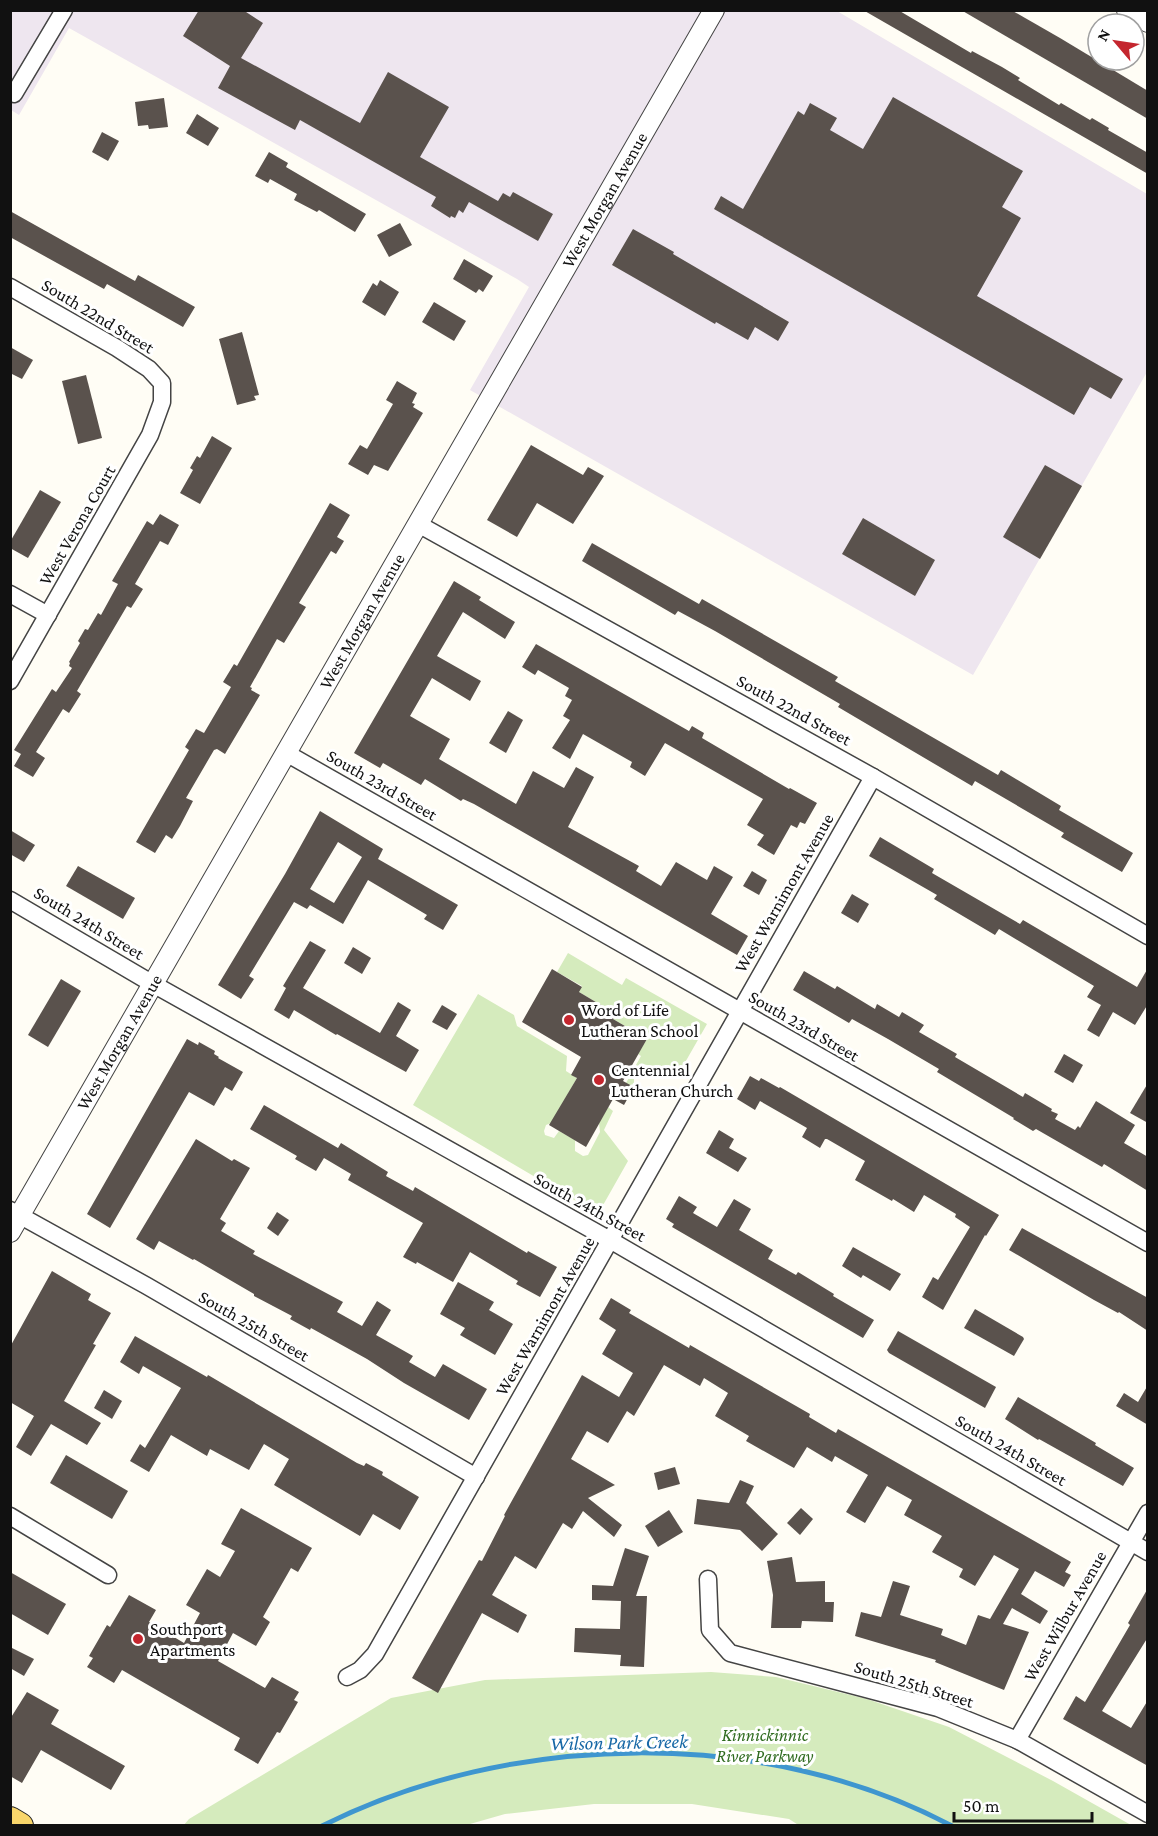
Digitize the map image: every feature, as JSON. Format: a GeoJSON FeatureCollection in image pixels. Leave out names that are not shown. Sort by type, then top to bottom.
{"type":"FeatureCollection","features":[{"type":"Feature","properties":{"kind":"main road"},"geometry":{"type":"LineString","coordinates":[[10,1820],[20,1826]]}},
{"type":"Feature","properties":{"kind":"street"},"geometry":{"type":"LineString","coordinates":[[14,94],[64,10]]}},
{"type":"Feature","properties":{"kind":"street","name":"West Morgan Avenue"},"geometry":{"type":"LineString","coordinates":[[14,1219],[153,984],[714,10]]}},
{"type":"Feature","properties":{"kind":"street"},"geometry":{"type":"LineString","coordinates":[[1127,10],[1148,22]]}},
{"type":"Feature","properties":{"kind":"street","name":"South 22nd Street"},"geometry":{"type":"LineString","coordinates":[[10,287],[125,353],[149,369],[162,383]]}},
{"type":"Feature","properties":{"kind":"street","name":"West Verona Court"},"geometry":{"type":"LineString","coordinates":[[10,681],[150,435],[162,402],[162,383]]}},
{"type":"Feature","properties":{"kind":"street","name":"South 22nd Street"},"geometry":{"type":"LineString","coordinates":[[418,524],[873,777],[1148,936]]}},
{"type":"Feature","properties":{"kind":"street"},"geometry":{"type":"LineString","coordinates":[[10,594],[48,615]]}},
{"type":"Feature","properties":{"kind":"street","name":"South 23rd Street"},"geometry":{"type":"LineString","coordinates":[[286,753],[1148,1243]]}},
{"type":"Feature","properties":{"kind":"street","name":"West Warnimont Avenue"},"geometry":{"type":"LineString","coordinates":[[346,1677],[360,1670],[375,1654],[873,777]]}},
{"type":"Feature","properties":{"kind":"street","name":"South 24th Street"},"geometry":{"type":"LineString","coordinates":[[10,900],[153,984],[610,1240],[1148,1552]]}},
{"type":"Feature","properties":{"kind":"street","name":"South 25th Street"},"geometry":{"type":"LineString","coordinates":[[14,1219],[147,1286],[476,1477]]}},
{"type":"Feature","properties":{"kind":"street","name":"West Wilbur Avenue"},"geometry":{"type":"LineString","coordinates":[[1017,1740],[1148,1513]]}},
{"type":"Feature","properties":{"kind":"street"},"geometry":{"type":"LineString","coordinates":[[10,1516],[108,1575]]}},
{"type":"Feature","properties":{"kind":"street","name":"South 25th Street"},"geometry":{"type":"LineString","coordinates":[[708,1580],[710,1630],[730,1653],[938,1708],[1017,1740],[1148,1815]]}},
{"type":"Feature","properties":{"kind":"shaded area"},"geometry":{"type":"Polygon","coordinates":[[[11,11],[837,11],[1147,194],[1147,372],[973,675],[470,390],[529,287],[517,279],[69,28],[19,115],[11,110],[11,11]]]}},
{"type":"Feature","properties":{"kind":"green space"},"geometry":{"type":"Polygon","coordinates":[[[568,953],[622,985],[626,978],[707,1024],[679,1073],[643,1064],[634,1078],[634,1087],[626,1083],[641,1056],[638,1054],[647,1039],[613,1019],[616,1014],[579,992],[582,986],[557,972],[568,953]]]}},
{"type":"Feature","properties":{"kind":"green space"},"geometry":{"type":"Polygon","coordinates":[[[478,994],[514,1015],[517,1026],[567,1056],[566,1071],[577,1078],[551,1123],[546,1125],[545,1135],[554,1138],[559,1131],[575,1140],[575,1151],[583,1156],[588,1155],[600,1132],[599,1123],[608,1107],[613,1111],[604,1130],[628,1161],[598,1214],[413,1105],[478,994]]]}},
{"type":"Feature","properties":{"kind":"green space","name":"Kinnickinnic River Parkway"},"geometry":{"type":"Polygon","coordinates":[[[711,1672],[776,1677],[867,1699],[949,1727],[1131,1825],[800,1826],[789,1819],[692,1804],[594,1804],[505,1814],[463,1826],[183,1826],[189,1819],[391,1698],[485,1680],[711,1672]]]}},
{"type":"Feature","properties":{"kind":"building"},"geometry":{"type":"Polygon","coordinates":[[[199,10],[243,10],[263,23],[241,58],[360,123],[388,72],[449,107],[420,157],[498,201],[503,193],[510,197],[513,192],[553,214],[538,241],[469,202],[463,213],[459,210],[455,218],[451,216],[450,218],[431,206],[436,197],[300,120],[295,130],[218,88],[230,66],[183,36],[199,10]]]}},
{"type":"Feature","properties":{"kind":"building"},"geometry":{"type":"Polygon","coordinates":[[[863,10],[898,10],[971,53],[972,51],[1002,67],[1020,78],[1018,80],[1059,105],[1061,103],[1090,120],[1092,118],[1148,153],[1148,174],[863,10]]]}},
{"type":"Feature","properties":{"kind":"building"},"geometry":{"type":"Polygon","coordinates":[[[961,10],[1011,10],[1060,38],[1086,54],[1086,72],[1116,72],[1148,91],[1148,119],[961,10]]]}},
{"type":"Feature","properties":{"kind":"building"},"geometry":{"type":"Polygon","coordinates":[[[893,97],[1023,171],[1002,207],[1021,218],[977,296],[1123,379],[1111,399],[1090,387],[1074,415],[714,209],[721,196],[743,209],[798,111],[804,115],[810,103],[837,118],[830,130],[863,149],[893,97]]]}},
{"type":"Feature","properties":{"kind":"building"},"geometry":{"type":"Polygon","coordinates":[[[164,98],[168,127],[149,129],[148,125],[138,126],[135,102],[164,98]]]}},
{"type":"Feature","properties":{"kind":"building"},"geometry":{"type":"Polygon","coordinates":[[[197,114],[219,128],[208,146],[186,133],[197,114]]]}},
{"type":"Feature","properties":{"kind":"building"},"geometry":{"type":"Polygon","coordinates":[[[102,132],[119,141],[108,161],[92,152],[102,132]]]}},
{"type":"Feature","properties":{"kind":"building"},"geometry":{"type":"Polygon","coordinates":[[[269,152],[288,163],[286,167],[366,214],[355,232],[319,210],[317,212],[294,200],[297,194],[270,179],[268,183],[255,176],[269,152]]]}},
{"type":"Feature","properties":{"kind":"building"},"geometry":{"type":"Polygon","coordinates":[[[10,211],[135,281],[138,275],[195,307],[183,327],[107,284],[104,289],[10,237],[10,211]]]}},
{"type":"Feature","properties":{"kind":"building"},"geometry":{"type":"Polygon","coordinates":[[[400,223],[412,245],[389,257],[377,235],[400,223]]]}},
{"type":"Feature","properties":{"kind":"building"},"geometry":{"type":"Polygon","coordinates":[[[633,229],[789,322],[778,341],[755,327],[748,340],[716,322],[715,324],[612,265],[633,229]]]}},
{"type":"Feature","properties":{"kind":"building"},"geometry":{"type":"Polygon","coordinates":[[[464,259],[493,276],[483,292],[479,289],[476,293],[453,279],[464,259]]]}},
{"type":"Feature","properties":{"kind":"building"},"geometry":{"type":"Polygon","coordinates":[[[380,280],[399,292],[385,316],[362,302],[373,283],[377,286],[380,280]]]}},
{"type":"Feature","properties":{"kind":"building"},"geometry":{"type":"Polygon","coordinates":[[[434,302],[466,321],[454,341],[422,322],[434,302]]]}},
{"type":"Feature","properties":{"kind":"building"},"geometry":{"type":"Polygon","coordinates":[[[242,332],[259,395],[254,396],[256,400],[237,405],[219,339],[242,332]]]}},
{"type":"Feature","properties":{"kind":"building"},"geometry":{"type":"Polygon","coordinates":[[[10,347],[33,360],[22,379],[10,373],[10,347]]]}},
{"type":"Feature","properties":{"kind":"building"},"geometry":{"type":"Polygon","coordinates":[[[86,375],[102,438],[78,444],[62,381],[86,375]]]}},
{"type":"Feature","properties":{"kind":"building"},"geometry":{"type":"Polygon","coordinates":[[[397,381],[417,393],[412,403],[415,404],[413,407],[423,413],[388,471],[374,465],[368,475],[348,464],[360,445],[367,449],[393,404],[386,400],[397,381]]]}},
{"type":"Feature","properties":{"kind":"building"},"geometry":{"type":"Polygon","coordinates":[[[212,436],[232,448],[200,504],[180,493],[193,470],[190,468],[197,456],[200,458],[212,436]]]}},
{"type":"Feature","properties":{"kind":"building"},"geometry":{"type":"Polygon","coordinates":[[[531,445],[583,475],[588,467],[604,476],[573,524],[537,503],[517,537],[487,520],[531,445]]]}},
{"type":"Feature","properties":{"kind":"building"},"geometry":{"type":"Polygon","coordinates":[[[1045,465],[1082,486],[1040,559],[1003,537],[1045,465]]]}},
{"type":"Feature","properties":{"kind":"building"},"geometry":{"type":"Polygon","coordinates":[[[40,490],[61,502],[28,558],[10,548],[10,542],[40,490]]]}},
{"type":"Feature","properties":{"kind":"building"},"geometry":{"type":"Polygon","coordinates":[[[330,503],[350,515],[337,537],[344,541],[336,554],[331,551],[299,603],[306,607],[284,643],[277,639],[250,687],[260,695],[225,754],[217,749],[214,750],[186,798],[193,801],[180,826],[172,839],[166,835],[155,853],[136,842],[189,750],[185,747],[196,729],[204,733],[231,687],[223,682],[234,664],[237,666],[330,503]]]}},
{"type":"Feature","properties":{"kind":"building"},"geometry":{"type":"Polygon","coordinates":[[[160,514],[179,525],[168,545],[160,541],[135,584],[143,589],[131,608],[127,606],[77,691],[81,694],[69,713],[63,709],[36,752],[45,758],[33,777],[14,766],[21,754],[14,750],[52,689],[56,692],[72,668],[69,662],[80,643],[78,641],[98,613],[101,615],[118,584],[112,581],[147,521],[153,525],[160,514]]]}},
{"type":"Feature","properties":{"kind":"building"},"geometry":{"type":"Polygon","coordinates":[[[863,518],[935,560],[915,596],[842,554],[863,518]]]}},
{"type":"Feature","properties":{"kind":"building"},"geometry":{"type":"Polygon","coordinates":[[[592,543],[699,604],[702,599],[838,677],[835,681],[998,775],[1001,770],[1061,806],[1059,810],[1133,853],[1122,872],[1061,837],[1064,833],[975,781],[972,786],[838,707],[840,704],[715,631],[678,611],[675,615],[582,561],[592,543]]]}},
{"type":"Feature","properties":{"kind":"building"},"geometry":{"type":"Polygon","coordinates":[[[454,581],[481,597],[479,600],[515,622],[505,639],[463,612],[437,656],[481,681],[470,701],[432,678],[410,716],[450,739],[439,759],[516,804],[533,771],[564,788],[576,767],[594,777],[568,827],[639,866],[636,871],[661,886],[676,862],[707,880],[714,866],[733,877],[711,914],[748,936],[737,955],[474,804],[463,799],[461,801],[425,779],[421,785],[383,763],[380,768],[354,753],[454,581]]]}},
{"type":"Feature","properties":{"kind":"building"},"geometry":{"type":"Polygon","coordinates":[[[536,644],[689,731],[692,726],[704,733],[702,738],[817,803],[805,824],[800,822],[797,828],[791,825],[774,855],[757,845],[764,835],[747,825],[763,799],[665,743],[645,776],[630,767],[632,762],[583,734],[570,759],[552,748],[570,720],[563,716],[572,700],[565,696],[569,688],[538,670],[535,675],[522,667],[536,644]]]}},
{"type":"Feature","properties":{"kind":"building"},"geometry":{"type":"Polygon","coordinates":[[[508,711],[523,720],[506,753],[489,743],[508,711]]]}},
{"type":"Feature","properties":{"kind":"building"},"geometry":{"type":"Polygon","coordinates":[[[320,811],[383,849],[378,859],[458,905],[443,930],[424,919],[427,915],[368,880],[343,924],[310,905],[307,909],[294,902],[249,976],[254,979],[241,999],[218,985],[320,811]],[[338,842],[310,889],[334,903],[362,857],[338,842]]]}},
{"type":"Feature","properties":{"kind":"building"},"geometry":{"type":"Polygon","coordinates":[[[10,830],[35,845],[24,862],[10,854],[10,830]]]}},
{"type":"Feature","properties":{"kind":"building"},"geometry":{"type":"Polygon","coordinates":[[[880,837],[934,869],[932,873],[1020,924],[1023,920],[1137,987],[1148,968],[1148,1004],[1135,1025],[1113,1012],[1099,1037],[1087,1030],[1101,1005],[1087,997],[1094,986],[999,929],[995,935],[934,899],[937,895],[869,856],[880,837]]]}},
{"type":"Feature","properties":{"kind":"building"},"geometry":{"type":"Polygon","coordinates":[[[78,866],[135,898],[123,919],[66,886],[78,866]]]}},
{"type":"Feature","properties":{"kind":"building"},"geometry":{"type":"Polygon","coordinates":[[[752,871],[767,880],[759,895],[743,886],[752,871]]]}},
{"type":"Feature","properties":{"kind":"building"},"geometry":{"type":"Polygon","coordinates":[[[852,894],[869,904],[858,923],[841,913],[852,894]]]}},
{"type":"Feature","properties":{"kind":"building"},"geometry":{"type":"Polygon","coordinates":[[[310,941],[326,950],[303,988],[380,1033],[398,1002],[411,1010],[396,1036],[419,1050],[406,1072],[294,1010],[289,1019],[274,1010],[286,988],[283,986],[310,941]]]}},
{"type":"Feature","properties":{"kind":"building"},"geometry":{"type":"Polygon","coordinates":[[[353,947],[371,958],[362,974],[344,963],[353,947]]]}},
{"type":"Feature","properties":{"kind":"building"},"geometry":{"type":"Polygon","coordinates":[[[552,969],[582,987],[579,992],[616,1014],[613,1019],[647,1039],[623,1081],[634,1087],[624,1105],[613,1099],[586,1147],[549,1125],[577,1078],[571,1075],[581,1057],[522,1022],[552,969]]]}},
{"type":"Feature","properties":{"kind":"building"},"geometry":{"type":"Polygon","coordinates":[[[804,971],[835,989],[837,986],[875,1009],[877,1004],[899,1017],[902,1012],[924,1025],[919,1032],[957,1054],[955,1057],[1023,1097],[1025,1093],[1052,1109],[1051,1111],[1058,1114],[1055,1119],[1075,1130],[1078,1126],[1080,1128],[1096,1101],[1135,1125],[1124,1143],[1148,1157],[1148,1191],[1104,1164],[1102,1167],[1036,1129],[1033,1131],[937,1072],[939,1069],[888,1039],[852,1019],[849,1023],[793,990],[804,971]]]}},
{"type":"Feature","properties":{"kind":"building"},"geometry":{"type":"Polygon","coordinates":[[[61,979],[81,991],[48,1047],[28,1035],[61,979]]]}},
{"type":"Feature","properties":{"kind":"building"},"geometry":{"type":"Polygon","coordinates":[[[442,1005],[457,1014],[447,1030],[432,1022],[442,1005]]]}},
{"type":"Feature","properties":{"kind":"building"},"geometry":{"type":"Polygon","coordinates":[[[187,1039],[198,1045],[199,1042],[215,1051],[214,1054],[218,1058],[243,1072],[232,1091],[225,1087],[214,1106],[189,1092],[110,1228],[87,1214],[187,1039]]]}},
{"type":"Feature","properties":{"kind":"building"},"geometry":{"type":"Polygon","coordinates":[[[1064,1054],[1083,1065],[1073,1083],[1054,1072],[1064,1054]]]}},
{"type":"Feature","properties":{"kind":"building"},"geometry":{"type":"Polygon","coordinates":[[[750,1076],[759,1081],[761,1078],[780,1087],[999,1215],[985,1235],[943,1310],[922,1297],[933,1277],[938,1280],[970,1227],[955,1217],[956,1214],[924,1195],[914,1212],[855,1180],[865,1161],[827,1139],[820,1148],[802,1137],[807,1128],[760,1101],[755,1110],[737,1099],[750,1076]]]}},
{"type":"Feature","properties":{"kind":"building"},"geometry":{"type":"Polygon","coordinates":[[[1148,1083],[1148,1123],[1130,1113],[1148,1083]]]}},
{"type":"Feature","properties":{"kind":"building"},"geometry":{"type":"Polygon","coordinates":[[[264,1105],[338,1148],[341,1143],[388,1172],[386,1176],[413,1191],[415,1187],[527,1253],[528,1251],[557,1267],[540,1297],[516,1284],[518,1281],[470,1252],[453,1282],[403,1257],[423,1223],[348,1180],[351,1174],[324,1158],[316,1171],[295,1159],[297,1156],[250,1129],[264,1105]]]}},
{"type":"Feature","properties":{"kind":"building"},"geometry":{"type":"Polygon","coordinates":[[[719,1130],[734,1139],[729,1148],[747,1158],[738,1172],[706,1153],[719,1130]]]}},
{"type":"Feature","properties":{"kind":"building"},"geometry":{"type":"Polygon","coordinates":[[[196,1139],[232,1161],[234,1159],[250,1168],[220,1219],[226,1223],[221,1231],[255,1251],[253,1254],[343,1302],[337,1312],[362,1326],[377,1301],[391,1310],[376,1335],[413,1356],[409,1362],[435,1377],[443,1364],[487,1389],[469,1420],[367,1359],[290,1319],[292,1316],[254,1296],[194,1259],[159,1241],[154,1250],[136,1239],[196,1139]]]}},
{"type":"Feature","properties":{"kind":"building"},"geometry":{"type":"Polygon","coordinates":[[[679,1196],[697,1207],[693,1213],[717,1227],[734,1199],[751,1209],[739,1230],[773,1250],[768,1259],[796,1275],[798,1272],[874,1320],[863,1338],[672,1227],[674,1224],[666,1219],[679,1196]]]}},
{"type":"Feature","properties":{"kind":"building"},"geometry":{"type":"Polygon","coordinates":[[[277,1212],[289,1220],[278,1236],[267,1228],[277,1212]]]}},
{"type":"Feature","properties":{"kind":"building"},"geometry":{"type":"Polygon","coordinates":[[[1022,1228],[1148,1298],[1148,1331],[1119,1312],[1094,1300],[1009,1250],[1022,1228]]]}},
{"type":"Feature","properties":{"kind":"building"},"geometry":{"type":"Polygon","coordinates":[[[853,1247],[901,1274],[890,1291],[863,1275],[861,1278],[842,1266],[853,1247]]]}},
{"type":"Feature","properties":{"kind":"building"},"geometry":{"type":"Polygon","coordinates":[[[52,1271],[91,1294],[88,1300],[111,1313],[93,1344],[96,1345],[64,1401],[101,1423],[87,1445],[51,1424],[31,1456],[16,1447],[34,1416],[10,1402],[10,1347],[52,1271]]]}},
{"type":"Feature","properties":{"kind":"building"},"geometry":{"type":"Polygon","coordinates":[[[458,1282],[494,1302],[489,1310],[513,1324],[495,1355],[460,1335],[465,1328],[440,1314],[458,1282]]]}},
{"type":"Feature","properties":{"kind":"building"},"geometry":{"type":"Polygon","coordinates":[[[611,1298],[631,1310],[629,1313],[810,1414],[809,1417],[836,1433],[838,1429],[1071,1562],[1065,1572],[1071,1575],[1064,1587],[1035,1571],[1021,1594],[1048,1611],[1040,1624],[1012,1608],[1003,1624],[1029,1632],[1004,1690],[935,1662],[936,1660],[855,1636],[861,1612],[881,1617],[893,1581],[910,1586],[900,1615],[943,1629],[941,1635],[966,1645],[978,1615],[990,1619],[1019,1569],[994,1555],[975,1586],[959,1577],[963,1569],[932,1552],[942,1536],[904,1515],[912,1500],[887,1486],[865,1523],[846,1512],[868,1475],[835,1456],[832,1462],[807,1447],[794,1468],[746,1441],[749,1436],[715,1416],[728,1393],[704,1378],[700,1386],[664,1365],[634,1416],[627,1411],[608,1443],[587,1431],[571,1459],[615,1485],[588,1498],[622,1525],[614,1537],[583,1511],[572,1529],[563,1523],[536,1569],[515,1556],[492,1595],[527,1615],[518,1633],[482,1613],[438,1693],[412,1678],[479,1560],[482,1561],[504,1515],[582,1375],[619,1397],[633,1373],[602,1354],[616,1330],[599,1319],[611,1298]]]}},
{"type":"Feature","properties":{"kind":"building"},"geometry":{"type":"Polygon","coordinates":[[[975,1309],[1023,1337],[1014,1356],[964,1328],[975,1309]]]}},
{"type":"Feature","properties":{"kind":"building"},"geometry":{"type":"Polygon","coordinates":[[[898,1331],[996,1387],[985,1408],[889,1353],[887,1350],[898,1331]]]}},
{"type":"Feature","properties":{"kind":"building"},"geometry":{"type":"Polygon","coordinates":[[[135,1336],[207,1377],[208,1375],[357,1463],[364,1466],[366,1463],[383,1472],[382,1475],[419,1497],[400,1530],[373,1514],[360,1536],[274,1485],[289,1459],[264,1444],[249,1470],[210,1449],[207,1456],[171,1435],[149,1472],[130,1461],[140,1444],[145,1448],[181,1388],[143,1366],[139,1374],[120,1362],[135,1336]]]}},
{"type":"Feature","properties":{"kind":"building"},"geometry":{"type":"Polygon","coordinates":[[[1148,1385],[1148,1425],[1116,1406],[1124,1393],[1138,1402],[1148,1385]]]}},
{"type":"Feature","properties":{"kind":"building"},"geometry":{"type":"Polygon","coordinates":[[[104,1390],[122,1401],[112,1419],[94,1408],[104,1390]]]}},
{"type":"Feature","properties":{"kind":"building"},"geometry":{"type":"Polygon","coordinates":[[[1018,1397],[1134,1468],[1123,1486],[1038,1440],[1005,1419],[1018,1397]]]}},
{"type":"Feature","properties":{"kind":"building"},"geometry":{"type":"Polygon","coordinates":[[[66,1455],[128,1491],[112,1519],[50,1483],[66,1455]]]}},
{"type":"Feature","properties":{"kind":"building"},"geometry":{"type":"Polygon","coordinates":[[[675,1467],[680,1484],[658,1490],[654,1473],[675,1467]]]}},
{"type":"Feature","properties":{"kind":"building"},"geometry":{"type":"Polygon","coordinates":[[[740,1480],[754,1486],[746,1503],[778,1534],[762,1551],[740,1530],[694,1524],[697,1499],[729,1503],[740,1480]]]}},
{"type":"Feature","properties":{"kind":"building","name":"Southport Apartments"},"geometry":{"type":"Polygon","coordinates":[[[241,1508],[312,1548],[298,1572],[291,1568],[263,1617],[270,1622],[256,1646],[233,1633],[218,1661],[265,1688],[272,1677],[299,1692],[294,1700],[298,1702],[258,1764],[234,1750],[240,1738],[122,1670],[114,1683],[87,1667],[93,1658],[89,1656],[107,1625],[110,1627],[129,1595],[156,1610],[149,1622],[184,1643],[200,1613],[186,1605],[207,1569],[220,1577],[235,1551],[221,1544],[241,1508]]]}},
{"type":"Feature","properties":{"kind":"building"},"geometry":{"type":"Polygon","coordinates":[[[801,1508],[813,1519],[800,1535],[787,1523],[801,1508]]]}},
{"type":"Feature","properties":{"kind":"building"},"geometry":{"type":"Polygon","coordinates":[[[669,1510],[683,1532],[658,1547],[645,1526],[669,1510]]]}},
{"type":"Feature","properties":{"kind":"building"},"geometry":{"type":"Polygon","coordinates":[[[625,1548],[649,1556],[636,1596],[647,1596],[644,1667],[620,1666],[621,1655],[574,1652],[575,1628],[620,1629],[621,1601],[592,1600],[592,1585],[613,1586],[625,1548]]]}},
{"type":"Feature","properties":{"kind":"building"},"geometry":{"type":"Polygon","coordinates":[[[792,1557],[796,1582],[825,1581],[825,1602],[834,1602],[833,1622],[802,1621],[801,1628],[771,1628],[773,1595],[767,1561],[792,1557]]]}},
{"type":"Feature","properties":{"kind":"building"},"geometry":{"type":"Polygon","coordinates":[[[10,1572],[66,1604],[48,1635],[10,1613],[10,1572]]]}},
{"type":"Feature","properties":{"kind":"building"},"geometry":{"type":"Polygon","coordinates":[[[1148,1588],[1148,1637],[1102,1711],[1131,1728],[1148,1700],[1148,1766],[1063,1719],[1076,1696],[1085,1702],[1130,1625],[1128,1623],[1148,1588]]]}},
{"type":"Feature","properties":{"kind":"building"},"geometry":{"type":"Polygon","coordinates":[[[10,1647],[34,1659],[24,1676],[10,1668],[10,1647]]]}},
{"type":"Feature","properties":{"kind":"building"},"geometry":{"type":"Polygon","coordinates":[[[27,1692],[59,1710],[51,1724],[125,1766],[111,1790],[41,1750],[22,1783],[10,1776],[10,1719],[27,1692]]]}},
{"type":"Feature","properties":{"kind":"waterway","name":"Wilson Park Creek"},"geometry":{"type":"LineString","coordinates":[[322,1826],[396,1795],[474,1772],[555,1758],[637,1753],[720,1757],[801,1770],[879,1793],[952,1826]]}},
{"type":"Feature","properties":{"kind":"place","name":"Word of Life Lutheran School"},"geometry":{"type":"Point","coordinates":[569,1020]}},
{"type":"Feature","properties":{"kind":"place","name":"Centennial Lutheran Church"},"geometry":{"type":"Point","coordinates":[599,1080]}},
{"type":"Feature","properties":{"kind":"place","name":"Southport Apartments"},"geometry":{"type":"Point","coordinates":[138,1639]}}]}
